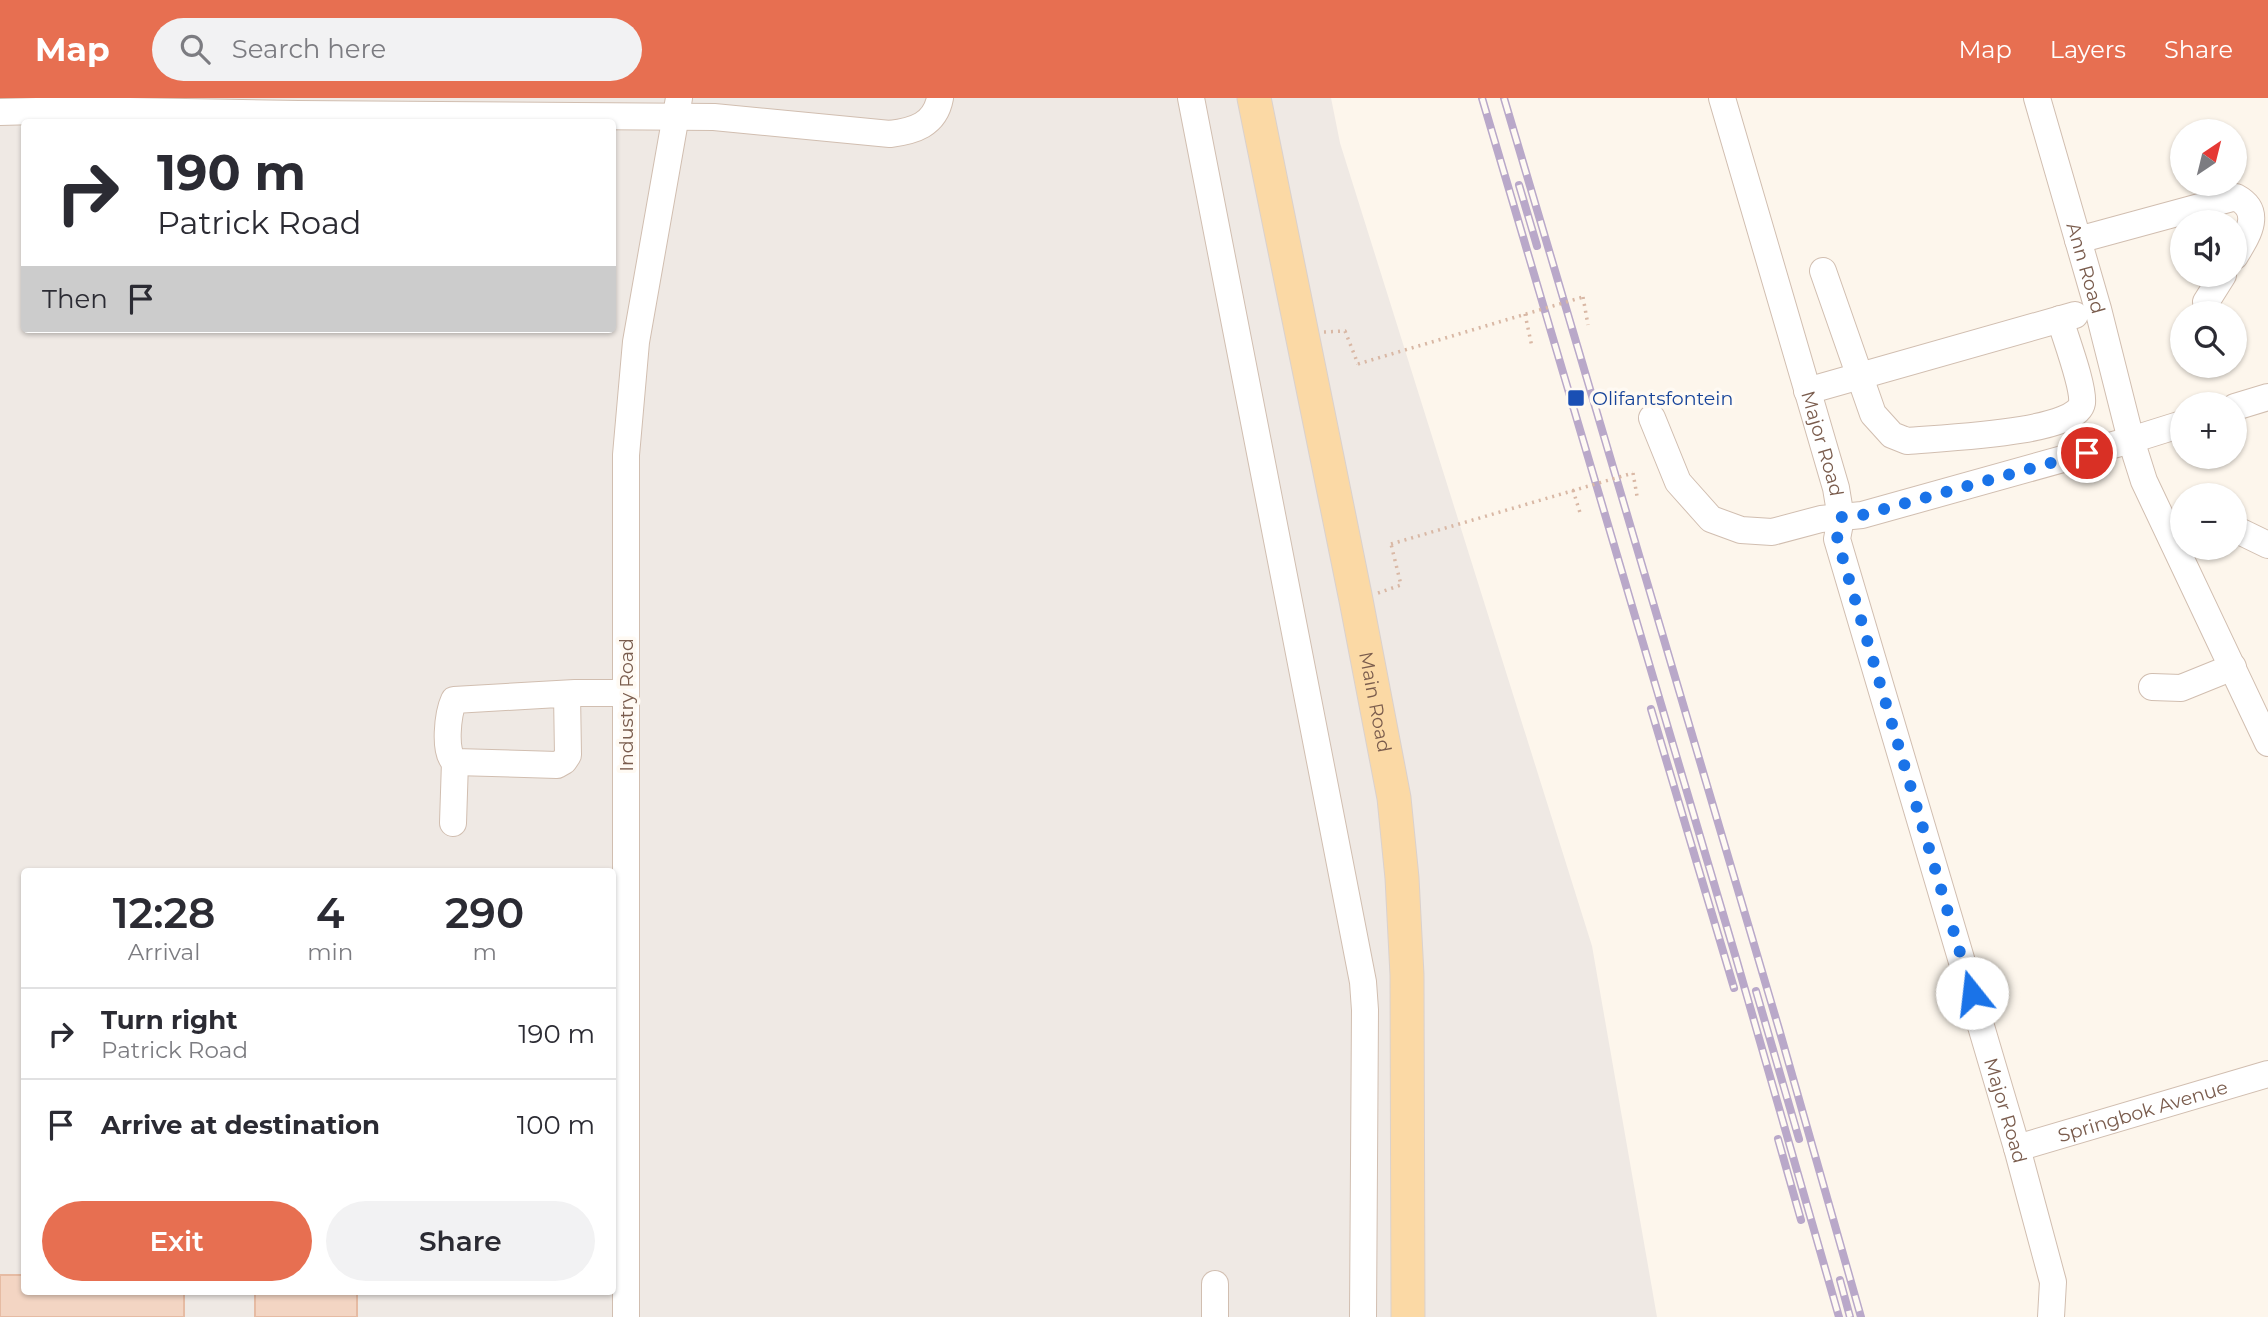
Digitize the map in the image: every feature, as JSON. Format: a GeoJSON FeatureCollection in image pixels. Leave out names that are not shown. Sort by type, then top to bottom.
{"type":"FeatureCollection","features":[{"type":"Feature","properties":{"kind":"main road","name":"Main Road"},"geometry":{"type":"LineString","coordinates":[[1254,98],[1394,798],[1407,965],[1408,1317]]}},
{"type":"Feature","properties":{"kind":"street"},"geometry":{"type":"LineString","coordinates":[[0,112],[677,107],[714,117],[890,134],[914,131],[936,114],[940,98]]}},
{"type":"Feature","properties":{"kind":"street"},"geometry":{"type":"LineString","coordinates":[[1191,98],[1363,982],[1363,1317]]}},
{"type":"Feature","properties":{"kind":"street","name":"Major Road"},"geometry":{"type":"LineString","coordinates":[[1722,98],[1836,488],[1841,517],[1837,539],[2017,1148],[2053,1282],[2051,1317]]}},
{"type":"Feature","properties":{"kind":"street","name":"Ann Road"},"geometry":{"type":"LineString","coordinates":[[2037,98],[2098,309],[2131,440],[2151,497],[2170,523]]}},
{"type":"Feature","properties":{"kind":"street","name":"Industry Road"},"geometry":{"type":"LineString","coordinates":[[626,1317],[626,455],[629,401],[642,305],[677,107]]}},
{"type":"Feature","properties":{"kind":"street"},"geometry":{"type":"LineString","coordinates":[[2188,210],[2236,197],[2246,202],[2252,213],[2247,233]]}},
{"type":"Feature","properties":{"kind":"street"},"geometry":{"type":"LineString","coordinates":[[2078,240],[2170,215]]}},
{"type":"Feature","properties":{"kind":"street"},"geometry":{"type":"LineString","coordinates":[[1823,271],[1859,376],[1878,422],[1899,439],[1907,441],[2011,432],[2070,418],[2078,412],[2082,402],[2080,388],[2060,319]]}},
{"type":"Feature","properties":{"kind":"street"},"geometry":{"type":"LineString","coordinates":[[1807,391],[2098,309]]}},
{"type":"Feature","properties":{"kind":"street"},"geometry":{"type":"LineString","coordinates":[[2247,407],[2267,408]]}},
{"type":"Feature","properties":{"kind":"street"},"geometry":{"type":"LineString","coordinates":[[1652,418],[1678,482],[1711,519],[1741,530],[1772,532],[1821,519],[1862,515],[2170,428]]}},
{"type":"Feature","properties":{"kind":"street"},"geometry":{"type":"LineString","coordinates":[[2011,432],[2021,471]]}},
{"type":"Feature","properties":{"kind":"street"},"geometry":{"type":"LineString","coordinates":[[2247,535],[2268,545]]}},
{"type":"Feature","properties":{"kind":"street","name":"Ann Road"},"geometry":{"type":"LineString","coordinates":[[2188,560],[2268,743]]}},
{"type":"Feature","properties":{"kind":"street"},"geometry":{"type":"LineString","coordinates":[[2152,687],[2181,688],[2233,667]]}},
{"type":"Feature","properties":{"kind":"street"},"geometry":{"type":"LineString","coordinates":[[567,694],[568,755],[557,765],[455,762],[450,758],[447,751],[450,709],[454,700],[567,694],[626,693]]}},
{"type":"Feature","properties":{"kind":"street"},"geometry":{"type":"LineString","coordinates":[[453,822],[455,762]]}},
{"type":"Feature","properties":{"kind":"street","name":"Springbok Avenue"},"geometry":{"type":"LineString","coordinates":[[2017,1148],[2268,1074]]}},
{"type":"Feature","properties":{"kind":"street"},"geometry":{"type":"LineString","coordinates":[[1215,1284],[1215,1317]]}},
{"type":"Feature","properties":{"kind":"path"},"geometry":{"type":"LineString","coordinates":[[1345,331],[1357,363],[1583,297],[1588,325]]}},
{"type":"Feature","properties":{"kind":"path"},"geometry":{"type":"LineString","coordinates":[[1525,314],[1532,347]]}},
{"type":"Feature","properties":{"kind":"path"},"geometry":{"type":"LineString","coordinates":[[1401,585],[1391,544],[1633,473],[1637,496]]}},
{"type":"Feature","properties":{"kind":"path"},"geometry":{"type":"LineString","coordinates":[[1573,490],[1581,516]]}},
{"type":"Feature","properties":{"kind":"shaded area"},"geometry":{"type":"Polygon","coordinates":[[[0,98],[1331,98],[1340,143],[1592,946],[1657,1317],[0,1317],[0,98]]]}},
{"type":"Feature","properties":{"kind":"building"},"geometry":{"type":"Polygon","coordinates":[[[0,1275],[21,1275],[21,1295],[184,1295],[184,1317],[0,1317],[0,1275]]]}},
{"type":"Feature","properties":{"kind":"building"},"geometry":{"type":"Polygon","coordinates":[[[255,1295],[357,1295],[357,1317],[255,1317],[255,1295]]]}},
{"type":"Feature","properties":{"kind":"railway"},"geometry":{"type":"LineString","coordinates":[[1482,98],[1839,1317]]}},
{"type":"Feature","properties":{"kind":"railway"},"geometry":{"type":"LineString","coordinates":[[1504,98],[1779,1029],[1861,1317]]}},
{"type":"Feature","properties":{"kind":"railway"},"geometry":{"type":"LineString","coordinates":[[1519,185],[1537,246]]}},
{"type":"Feature","properties":{"kind":"railway"},"geometry":{"type":"LineString","coordinates":[[1651,709],[1734,988]]}},
{"type":"Feature","properties":{"kind":"railway"},"geometry":{"type":"LineString","coordinates":[[1756,991],[1799,1139]]}},
{"type":"Feature","properties":{"kind":"railway"},"geometry":{"type":"LineString","coordinates":[[1778,1139],[1801,1220]]}},
{"type":"Feature","properties":{"kind":"railway"},"geometry":{"type":"LineString","coordinates":[[1840,1280],[1850,1317]]}},
{"type":"Feature","properties":{"kind":"place","name":"Olifantsfontein"},"geometry":{"type":"Point","coordinates":[1576,398]}},
{"type":"Feature","properties":{"kind":"route"},"geometry":{"type":"LineString","coordinates":[[1972,993],[1837,539],[1841,517],[1862,515],[2087,453]]}}]}
